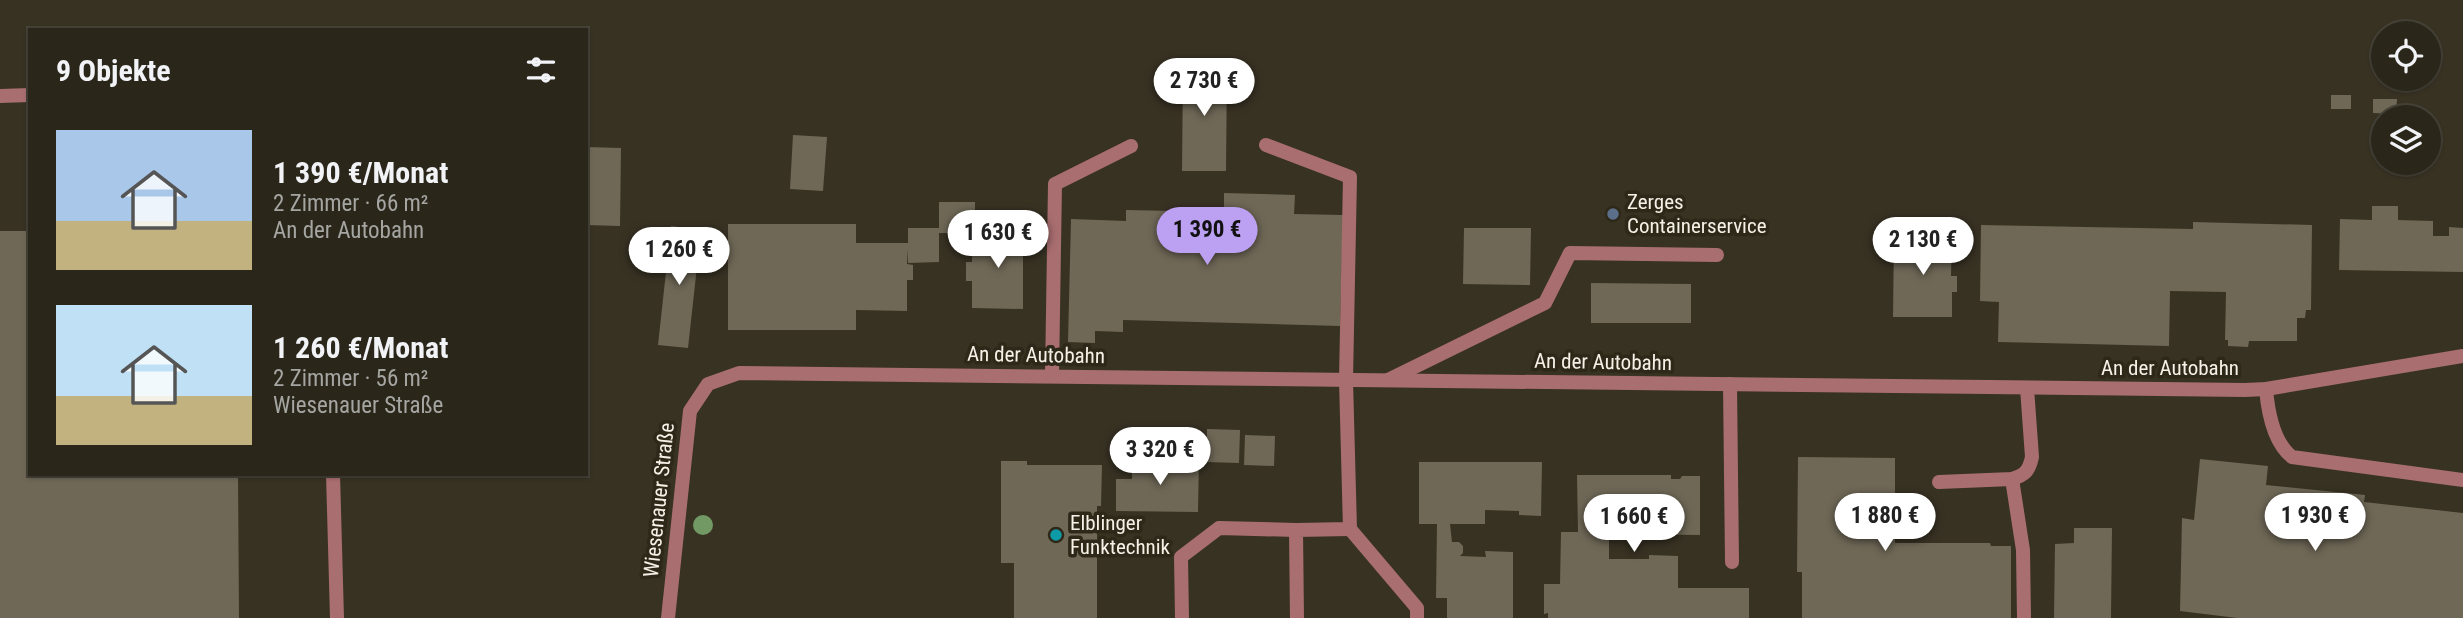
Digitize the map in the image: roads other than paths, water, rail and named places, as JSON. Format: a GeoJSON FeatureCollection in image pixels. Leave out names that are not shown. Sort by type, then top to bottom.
{"type":"FeatureCollection","features":[{"type":"Feature","properties":{"kind":"street"},"geometry":{"type":"LineString","coordinates":[[0,96],[28,95]]}},
{"type":"Feature","properties":{"kind":"street"},"geometry":{"type":"LineString","coordinates":[[1266,145],[1350,177],[1346,380],[1350,529],[1416,608],[1417,618]]}},
{"type":"Feature","properties":{"kind":"street"},"geometry":{"type":"LineString","coordinates":[[1052,376],[1055,184],[1131,146]]}},
{"type":"Feature","properties":{"kind":"street"},"geometry":{"type":"LineString","coordinates":[[1388,380],[1545,303],[1570,253],[1717,255]]}},
{"type":"Feature","properties":{"kind":"street","name":"An der Autobahn"},"geometry":{"type":"LineString","coordinates":[[740,373],[2266,389],[2463,356]]}},
{"type":"Feature","properties":{"kind":"street","name":"Wiesenauer Straße"},"geometry":{"type":"LineString","coordinates":[[668,618],[690,411],[708,384],[740,373]]}},
{"type":"Feature","properties":{"kind":"street"},"geometry":{"type":"LineString","coordinates":[[1730,384],[1732,562]]}},
{"type":"Feature","properties":{"kind":"street"},"geometry":{"type":"LineString","coordinates":[[1939,482],[2012,479],[2024,476],[2030,469],[2032,457],[2026,388]]}},
{"type":"Feature","properties":{"kind":"street"},"geometry":{"type":"LineString","coordinates":[[2266,389],[2267,402],[2281,448],[2292,457],[2463,480]]}},
{"type":"Feature","properties":{"kind":"street"},"geometry":{"type":"LineString","coordinates":[[333,476],[337,618]]}},
{"type":"Feature","properties":{"kind":"street"},"geometry":{"type":"LineString","coordinates":[[2012,479],[2024,550],[2024,618]]}},
{"type":"Feature","properties":{"kind":"street"},"geometry":{"type":"LineString","coordinates":[[1182,618],[1181,557],[1219,528],[1350,529]]}},
{"type":"Feature","properties":{"kind":"street"},"geometry":{"type":"LineString","coordinates":[[1296,530],[1297,618]]}},
{"type":"Feature","properties":{"kind":"place","name":"Zerges Containerservice"},"geometry":{"type":"Point","coordinates":[1613,214]}},
{"type":"Feature","properties":{"kind":"place","name":"Elblinger Funktechnik"},"geometry":{"type":"Point","coordinates":[1056,535]}}]}
